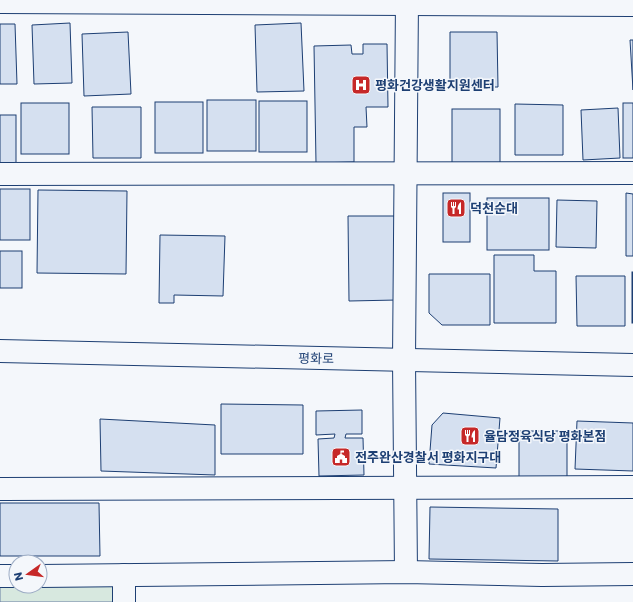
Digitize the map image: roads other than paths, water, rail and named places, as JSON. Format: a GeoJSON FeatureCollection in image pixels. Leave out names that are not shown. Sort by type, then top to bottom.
{"type":"FeatureCollection","features":[{"type":"Feature","properties":{"kind":"street"},"geometry":{"type":"LineString","coordinates":[[0,2],[407,1],[633,5]]}},
{"type":"Feature","properties":{"kind":"street"},"geometry":{"type":"LineString","coordinates":[[406,572],[407,486],[404,360],[407,172],[407,1]]}},
{"type":"Feature","properties":{"kind":"street"},"geometry":{"type":"LineString","coordinates":[[0,174],[407,172],[633,173]]}},
{"type":"Feature","properties":{"kind":"street","name":"평화로"},"geometry":{"type":"LineString","coordinates":[[0,351],[633,364]]}},
{"type":"Feature","properties":{"kind":"street"},"geometry":{"type":"LineString","coordinates":[[0,489],[407,486],[633,487]]}},
{"type":"Feature","properties":{"kind":"street"},"geometry":{"type":"LineString","coordinates":[[48,576],[406,572],[542,575],[633,574]]}},
{"type":"Feature","properties":{"kind":"street"},"geometry":{"type":"LineString","coordinates":[[124,575],[124,602]]}},
{"type":"Feature","properties":{"kind":"place","name":"평화건강생활지원센터"},"geometry":{"type":"Point","coordinates":[361,85]}},
{"type":"Feature","properties":{"kind":"place","name":"덕천순대"},"geometry":{"type":"Point","coordinates":[456,208]}},
{"type":"Feature","properties":{"kind":"place","name":"율담정육식당 평화본점"},"geometry":{"type":"Point","coordinates":[470,436]}},
{"type":"Feature","properties":{"kind":"place","name":"전주완산경찰서 평화지구대"},"geometry":{"type":"Point","coordinates":[341,457]}}]}
